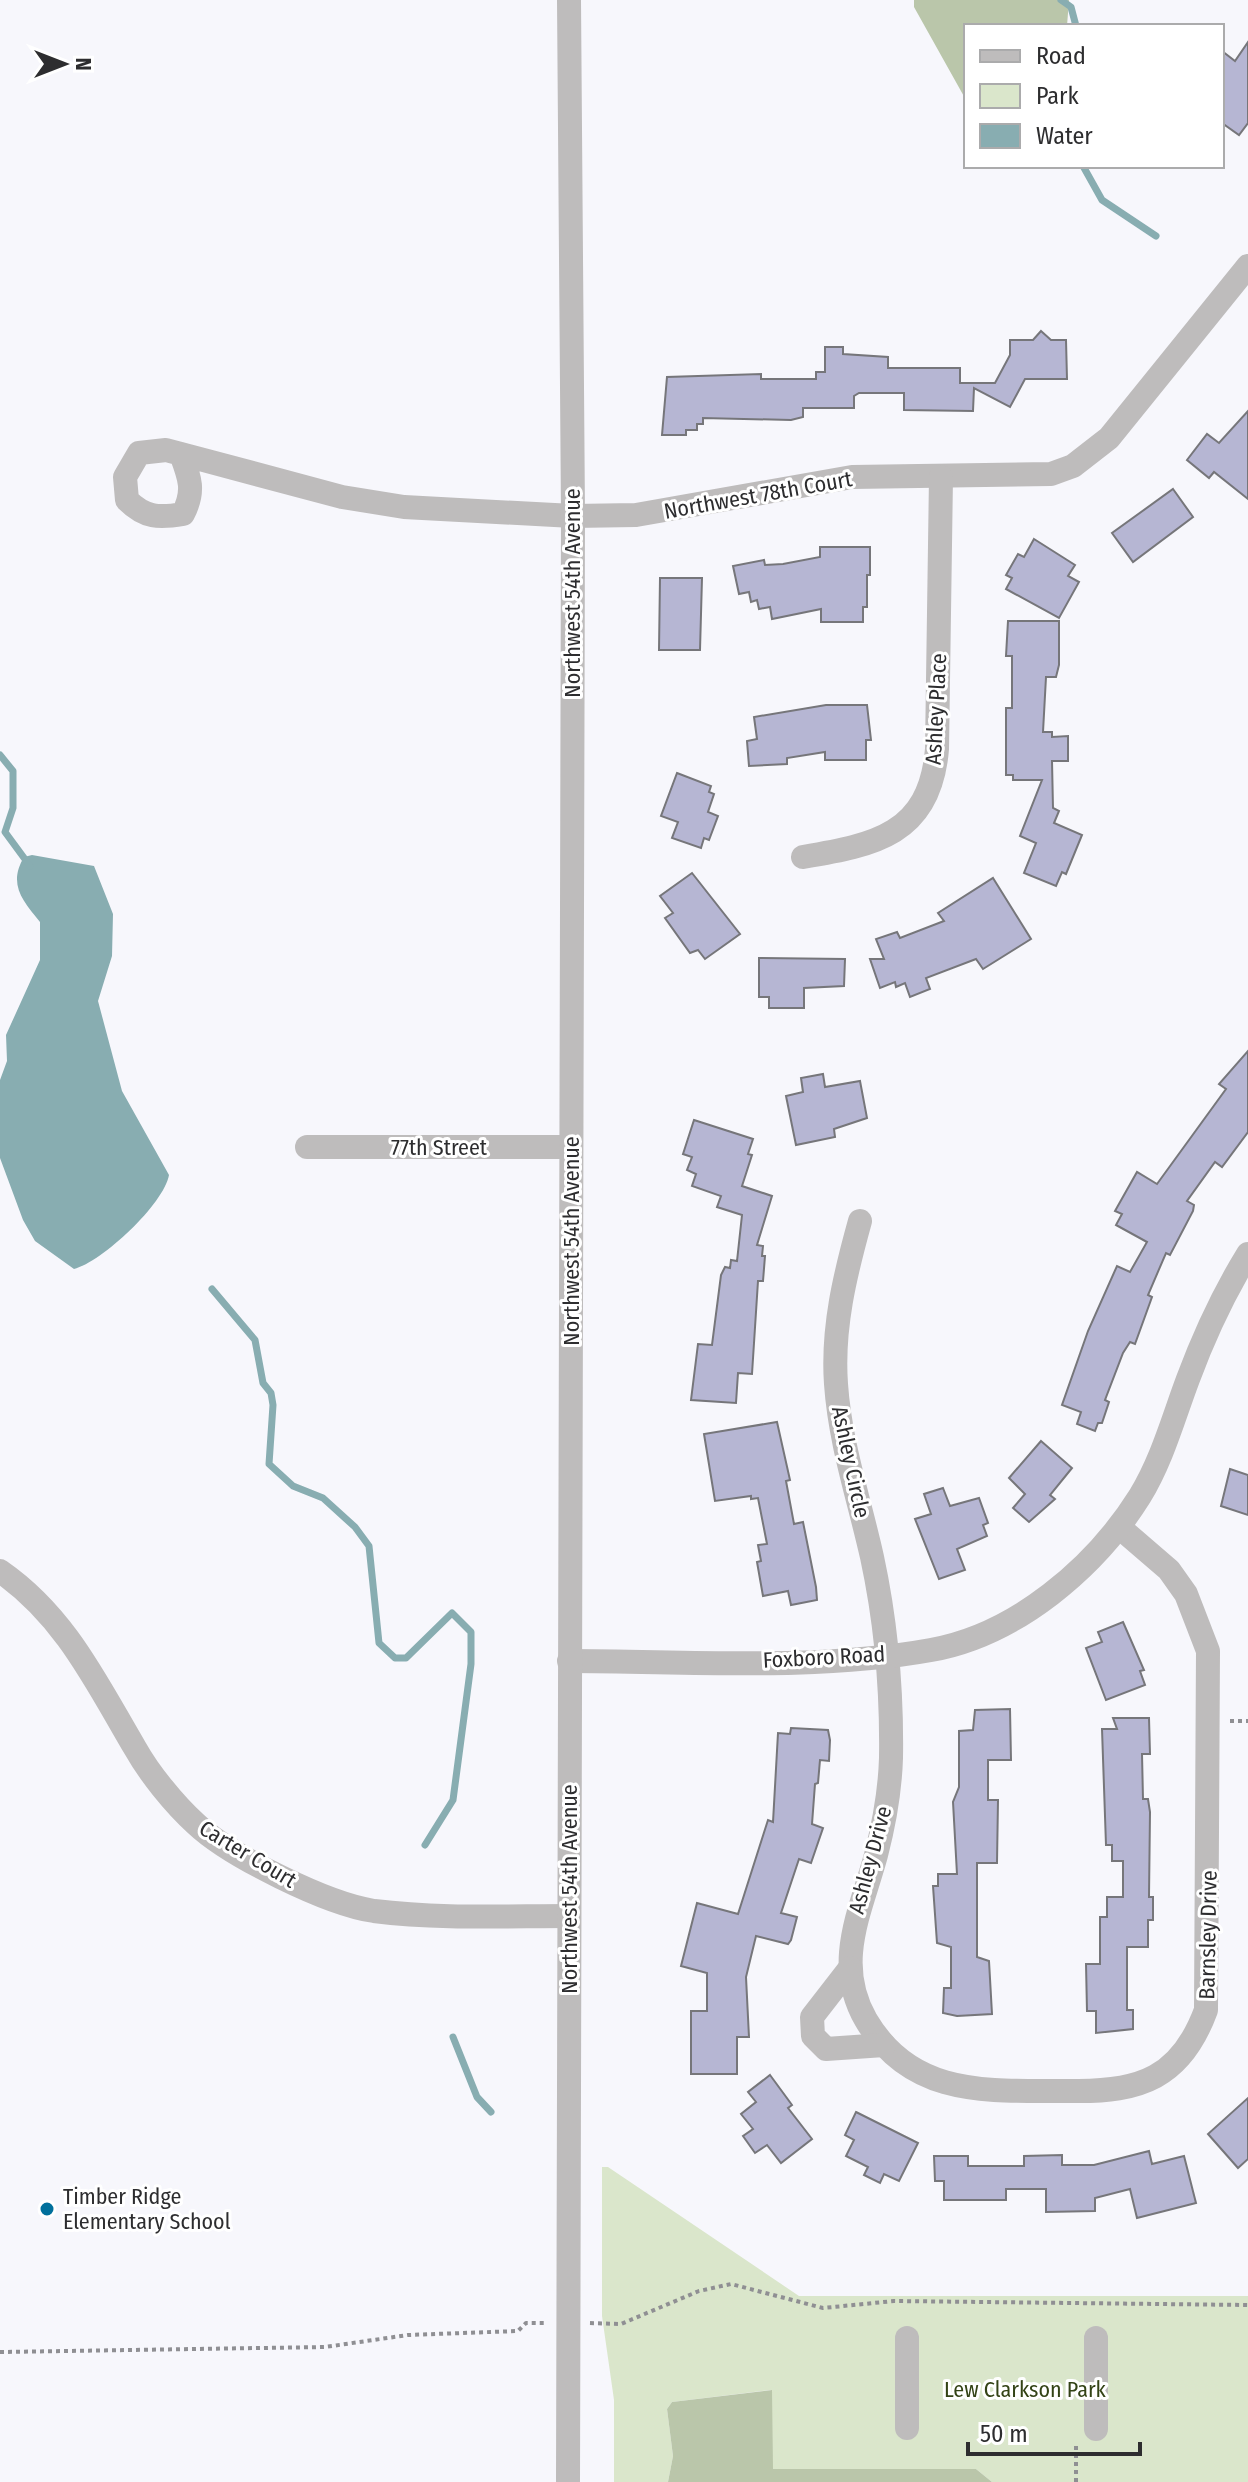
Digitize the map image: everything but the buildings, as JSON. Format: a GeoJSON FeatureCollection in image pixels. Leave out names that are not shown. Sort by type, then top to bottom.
{"type":"FeatureCollection","features":[{"type":"Feature","properties":{"kind":"street","name":"Northwest 54th Avenue"},"geometry":{"type":"LineString","coordinates":[[568,2482],[573,516],[569,0]]}},
{"type":"Feature","properties":{"kind":"street","name":"Northwest 78th Court"},"geometry":{"type":"LineString","coordinates":[[181,454],[342,497],[404,507],[573,516],[636,515],[833,479],[1051,474],[1073,466],[1095,452],[1248,266]]}},
{"type":"Feature","properties":{"kind":"street","name":"Ashley Place"},"geometry":{"type":"LineString","coordinates":[[803,857],[856,850],[879,841],[901,827],[930,787],[937,749],[941,477]]}},
{"type":"Feature","properties":{"kind":"street","name":"77th Street"},"geometry":{"type":"LineString","coordinates":[[307,1147],[571,1147]]}},
{"type":"Feature","properties":{"kind":"street","name":"Ashley Circle"},"geometry":{"type":"LineString","coordinates":[[860,1221],[843,1283],[836,1333],[836,1382],[841,1431],[873,1561],[886,1656]]}},
{"type":"Feature","properties":{"kind":"street","name":"Foxboro Road"},"geometry":{"type":"LineString","coordinates":[[569,1661],[850,1660],[931,1650],[977,1636],[1017,1616],[1068,1580],[1119,1527],[1159,1459],[1211,1323],[1248,1254]]}},
{"type":"Feature","properties":{"kind":"street","name":"Barnsley Drive"},"geometry":{"type":"LineString","coordinates":[[862,2011],[884,2045],[908,2066],[933,2080],[959,2088],[1103,2091],[1148,2082],[1169,2069],[1185,2053],[1198,2032],[1209,1987],[1208,1651],[1186,1594],[1169,1570],[1119,1527]]}},
{"type":"Feature","properties":{"kind":"street","name":"Carter Court"},"geometry":{"type":"LineString","coordinates":[[0,1571],[59,1624],[97,1678],[136,1751],[196,1824],[284,1881],[370,1910],[415,1915],[568,1916]]}},
{"type":"Feature","properties":{"kind":"street","name":"Ashley Drive"},"geometry":{"type":"LineString","coordinates":[[862,2011],[850,1968],[850,1939],[886,1809],[891,1717],[886,1656]]}},
{"type":"Feature","properties":{"kind":"street"},"geometry":{"type":"LineString","coordinates":[[850,1968],[812,2017],[813,2036],[826,2049],[884,2045]]}},
{"type":"Feature","properties":{"kind":"street"},"geometry":{"type":"LineString","coordinates":[[907,2338],[907,2428]]}},
{"type":"Feature","properties":{"kind":"street"},"geometry":{"type":"LineString","coordinates":[[1086,2429],[1096,2338]]}},
{"type":"Feature","properties":{"kind":"path"},"geometry":{"type":"LineString","coordinates":[[0,2352],[325,2347],[408,2335],[518,2331],[526,2323],[621,2324],[699,2291],[731,2284],[823,2308],[894,2301],[1248,2305]]}},
{"type":"Feature","properties":{"kind":"path"},"geometry":{"type":"LineString","coordinates":[[1076,2482],[1086,2429]]}},
{"type":"Feature","properties":{"kind":"green space"},"geometry":{"type":"Polygon","coordinates":[[[914,0],[1069,0],[1067,24],[964,24],[964,96],[914,7],[914,0]]]}},
{"type":"Feature","properties":{"kind":"green space","name":"Lew Clarkson Park"},"geometry":{"type":"Polygon","coordinates":[[[602,2167],[608,2167],[799,2296],[1248,2296],[1248,2482],[992,2482],[976,2469],[772,2469],[771,2390],[672,2402],[667,2409],[673,2456],[668,2482],[614,2482],[614,2400],[602,2316],[602,2167]]]}},
{"type":"Feature","properties":{"kind":"green space"},"geometry":{"type":"Polygon","coordinates":[[[772,2390],[773,2469],[976,2469],[992,2482],[668,2482],[673,2456],[667,2409],[672,2402],[772,2390]]]}},
{"type":"Feature","properties":{"kind":"water"},"geometry":{"type":"Polygon","coordinates":[[[32,855],[94,866],[113,914],[112,956],[98,1001],[122,1091],[169,1175],[156,1201],[130,1230],[100,1255],[74,1269],[35,1241],[23,1220],[0,1158],[0,1080],[7,1061],[6,1035],[40,960],[40,922],[23,899],[17,884],[24,857],[32,855]]]}},
{"type":"Feature","properties":{"kind":"waterway"},"geometry":{"type":"LineString","coordinates":[[1061,0],[1071,7],[1075,24]]}},
{"type":"Feature","properties":{"kind":"waterway"},"geometry":{"type":"LineString","coordinates":[[1084,168],[1102,200],[1156,236]]}},
{"type":"Feature","properties":{"kind":"waterway"},"geometry":{"type":"LineString","coordinates":[[0,755],[13,771],[13,808],[5,832],[30,866]]}},
{"type":"Feature","properties":{"kind":"waterway"},"geometry":{"type":"LineString","coordinates":[[212,1289],[255,1340],[263,1383],[271,1393],[273,1405],[269,1464],[293,1486],[323,1498],[355,1527],[369,1546],[379,1643],[395,1658],[406,1658],[452,1613],[471,1632],[471,1664],[453,1800],[425,1845]]}},
{"type":"Feature","properties":{"kind":"waterway"},"geometry":{"type":"LineString","coordinates":[[453,2037],[477,2097],[491,2112]]}},
{"type":"Feature","properties":{"kind":"place","name":"Timber Ridge Elementary School"},"geometry":{"type":"Point","coordinates":[47,2209]}}]}
